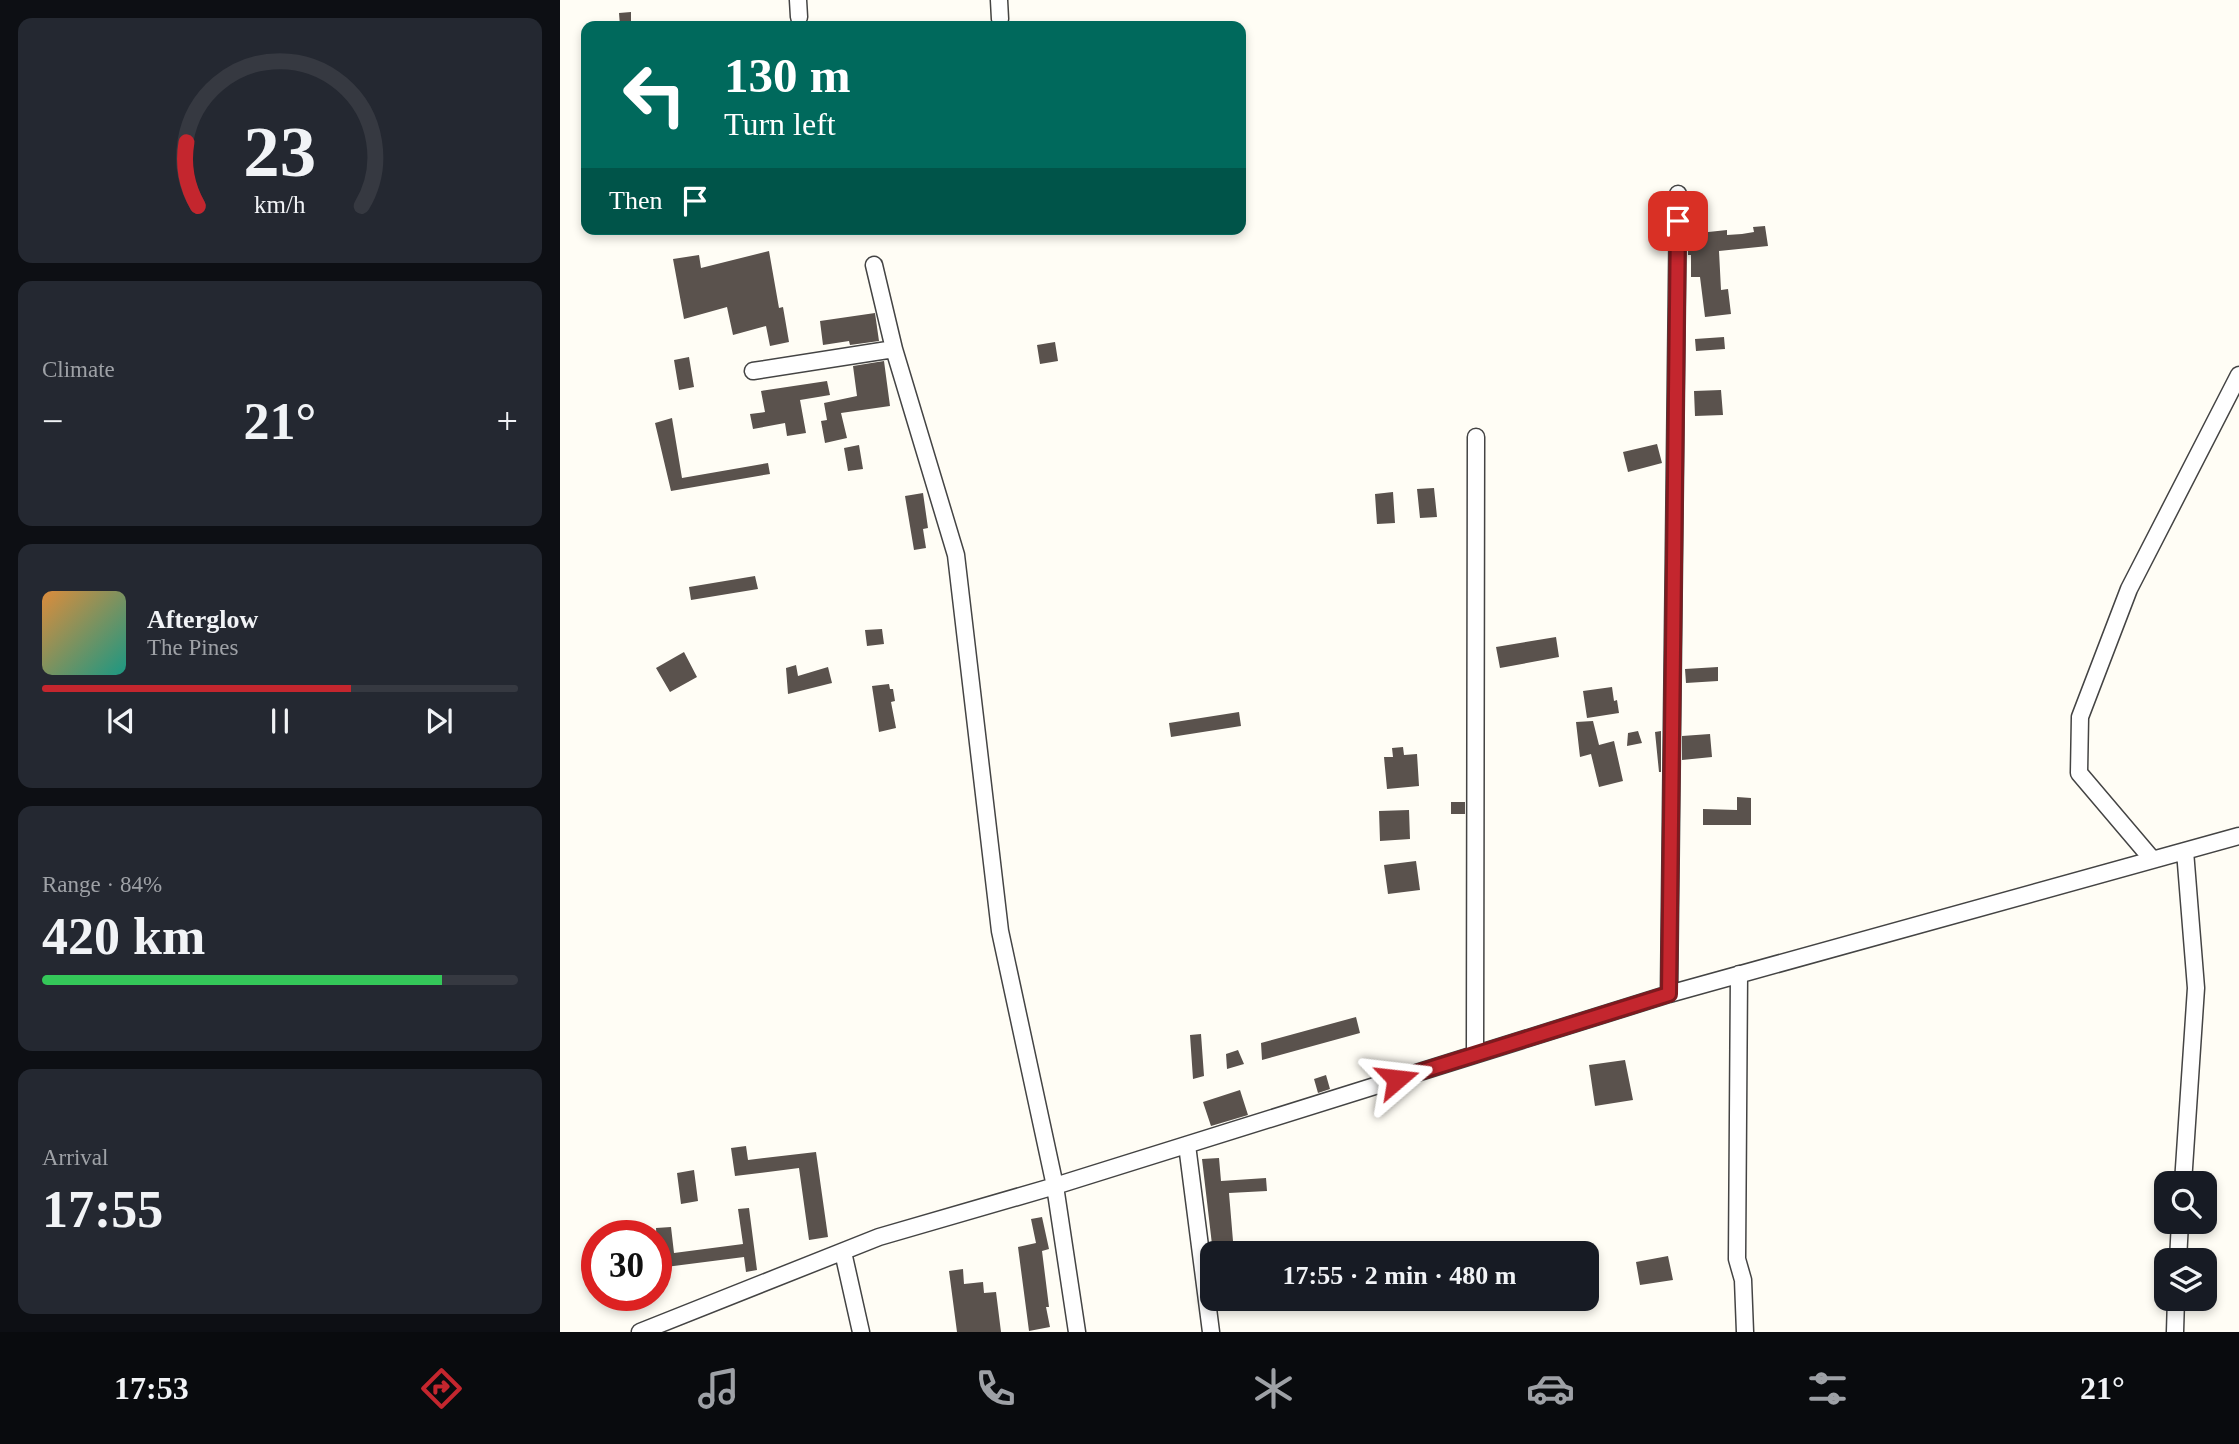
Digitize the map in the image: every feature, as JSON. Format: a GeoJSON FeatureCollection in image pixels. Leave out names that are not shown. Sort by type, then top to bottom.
{"type":"FeatureCollection","features":[{"type":"Feature","properties":{"kind":"street"},"geometry":{"type":"LineString","coordinates":[[798,0],[799,17]]}},
{"type":"Feature","properties":{"kind":"street"},"geometry":{"type":"LineString","coordinates":[[999,0],[1000,19]]}},
{"type":"Feature","properties":{"kind":"street"},"geometry":{"type":"LineString","coordinates":[[1669,994],[1678,194]]}},
{"type":"Feature","properties":{"kind":"street"},"geometry":{"type":"LineString","coordinates":[[874,265],[894,349],[956,555],[1000,931],[1055,1186],[1077,1332]]}},
{"type":"Feature","properties":{"kind":"street"},"geometry":{"type":"LineString","coordinates":[[753,371],[894,349]]}},
{"type":"Feature","properties":{"kind":"street"},"geometry":{"type":"LineString","coordinates":[[2152,859],[2079,773],[2080,717],[2129,589],[2239,375]]}},
{"type":"Feature","properties":{"kind":"street"},"geometry":{"type":"LineString","coordinates":[[1475,1054],[1476,437]]}},
{"type":"Feature","properties":{"kind":"street"},"geometry":{"type":"LineString","coordinates":[[640,1332],[879,1237],[1055,1186],[1669,994],[2239,836]]}},
{"type":"Feature","properties":{"kind":"street"},"geometry":{"type":"LineString","coordinates":[[2184,1171],[2196,988],[2185,850]]}},
{"type":"Feature","properties":{"kind":"street"},"geometry":{"type":"LineString","coordinates":[[1739,974],[1737,1259],[1743,1280],[1745,1332]]}},
{"type":"Feature","properties":{"kind":"street"},"geometry":{"type":"LineString","coordinates":[[1187,1145],[1211,1332]]}},
{"type":"Feature","properties":{"kind":"street"},"geometry":{"type":"LineString","coordinates":[[842,1252],[861,1332]]}},
{"type":"Feature","properties":{"kind":"street"},"geometry":{"type":"LineString","coordinates":[[2175,1332],[2176,1311]]}},
{"type":"Feature","properties":{"kind":"building"},"geometry":{"type":"Polygon","coordinates":[[[631,12],[631,21],[620,21],[619,13],[631,12]]]}},
{"type":"Feature","properties":{"kind":"building"},"geometry":{"type":"Polygon","coordinates":[[[1695,197],[1699,233],[1727,230],[1727,235],[1742,234],[1754,232],[1753,227],[1765,226],[1768,246],[1719,251],[1721,290],[1728,289],[1731,314],[1705,317],[1700,277],[1691,277],[1691,255],[1688,255],[1688,198],[1695,197]]]}},
{"type":"Feature","properties":{"kind":"building"},"geometry":{"type":"Polygon","coordinates":[[[769,251],[779,308],[783,307],[789,342],[770,346],[766,326],[733,335],[727,307],[684,319],[673,259],[699,255],[701,268],[769,251]]]}},
{"type":"Feature","properties":{"kind":"building"},"geometry":{"type":"Polygon","coordinates":[[[875,313],[879,341],[850,345],[849,341],[823,345],[820,321],[875,313]]]}},
{"type":"Feature","properties":{"kind":"building"},"geometry":{"type":"Polygon","coordinates":[[[1724,337],[1725,349],[1696,351],[1695,339],[1724,337]]]}},
{"type":"Feature","properties":{"kind":"building"},"geometry":{"type":"Polygon","coordinates":[[[1055,342],[1058,361],[1040,364],[1037,345],[1055,342]]]}},
{"type":"Feature","properties":{"kind":"building"},"geometry":{"type":"Polygon","coordinates":[[[689,357],[694,387],[679,390],[674,360],[689,357]]]}},
{"type":"Feature","properties":{"kind":"building"},"geometry":{"type":"Polygon","coordinates":[[[884,361],[890,406],[841,413],[847,438],[825,443],[821,421],[827,420],[824,403],[857,396],[853,366],[884,361]]]}},
{"type":"Feature","properties":{"kind":"building"},"geometry":{"type":"Polygon","coordinates":[[[827,381],[830,395],[800,400],[806,433],[787,436],[785,423],[753,429],[750,414],[765,412],[761,391],[827,381]]]}},
{"type":"Feature","properties":{"kind":"building"},"geometry":{"type":"Polygon","coordinates":[[[1721,390],[1723,415],[1695,416],[1694,391],[1721,390]]]}},
{"type":"Feature","properties":{"kind":"building"},"geometry":{"type":"Polygon","coordinates":[[[672,418],[682,478],[768,463],[770,474],[671,491],[655,423],[672,418]]]}},
{"type":"Feature","properties":{"kind":"building"},"geometry":{"type":"Polygon","coordinates":[[[1657,444],[1662,463],[1628,472],[1623,452],[1657,444]]]}},
{"type":"Feature","properties":{"kind":"building"},"geometry":{"type":"Polygon","coordinates":[[[859,445],[863,469],[848,471],[844,448],[859,445]]]}},
{"type":"Feature","properties":{"kind":"building"},"geometry":{"type":"Polygon","coordinates":[[[1434,488],[1437,517],[1420,518],[1417,489],[1434,488]]]}},
{"type":"Feature","properties":{"kind":"building"},"geometry":{"type":"Polygon","coordinates":[[[1393,492],[1395,523],[1377,524],[1375,494],[1393,492]]]}},
{"type":"Feature","properties":{"kind":"building"},"geometry":{"type":"Polygon","coordinates":[[[923,493],[928,528],[923,529],[926,548],[914,550],[905,496],[923,493]]]}},
{"type":"Feature","properties":{"kind":"building"},"geometry":{"type":"Polygon","coordinates":[[[755,576],[758,589],[691,600],[689,587],[755,576]]]}},
{"type":"Feature","properties":{"kind":"building"},"geometry":{"type":"Polygon","coordinates":[[[882,629],[884,644],[867,646],[865,630],[882,629]]]}},
{"type":"Feature","properties":{"kind":"building"},"geometry":{"type":"Polygon","coordinates":[[[1556,637],[1559,657],[1500,668],[1496,647],[1556,637]]]}},
{"type":"Feature","properties":{"kind":"building"},"geometry":{"type":"Polygon","coordinates":[[[684,652],[697,677],[670,692],[656,668],[684,652]]]}},
{"type":"Feature","properties":{"kind":"building"},"geometry":{"type":"Polygon","coordinates":[[[796,665],[798,676],[828,667],[832,683],[788,694],[786,668],[796,665]]]}},
{"type":"Feature","properties":{"kind":"building"},"geometry":{"type":"Polygon","coordinates":[[[1718,667],[1718,681],[1686,683],[1685,669],[1718,667]]]}},
{"type":"Feature","properties":{"kind":"building"},"geometry":{"type":"Polygon","coordinates":[[[889,684],[890,689],[893,689],[895,701],[891,702],[896,728],[879,732],[872,686],[889,684]]]}},
{"type":"Feature","properties":{"kind":"building"},"geometry":{"type":"Polygon","coordinates":[[[1612,687],[1619,713],[1587,718],[1583,691],[1612,687]]]}},
{"type":"Feature","properties":{"kind":"building"},"geometry":{"type":"Polygon","coordinates":[[[1239,712],[1241,726],[1171,737],[1169,723],[1239,712]]]}},
{"type":"Feature","properties":{"kind":"building"},"geometry":{"type":"Polygon","coordinates":[[[1593,721],[1599,745],[1614,741],[1623,781],[1599,787],[1591,754],[1580,757],[1576,722],[1593,721]]]}},
{"type":"Feature","properties":{"kind":"building"},"geometry":{"type":"Polygon","coordinates":[[[1638,731],[1642,743],[1627,746],[1628,733],[1638,731]]]}},
{"type":"Feature","properties":{"kind":"building"},"geometry":{"type":"Polygon","coordinates":[[[1661,731],[1661,772],[1659,772],[1655,732],[1661,731]]]}},
{"type":"Feature","properties":{"kind":"building"},"geometry":{"type":"Polygon","coordinates":[[[1710,734],[1712,757],[1682,760],[1682,736],[1710,734]]]}},
{"type":"Feature","properties":{"kind":"building"},"geometry":{"type":"Polygon","coordinates":[[[1403,747],[1404,755],[1417,754],[1419,786],[1387,789],[1384,757],[1393,757],[1392,748],[1403,747]]]}},
{"type":"Feature","properties":{"kind":"building"},"geometry":{"type":"Polygon","coordinates":[[[1737,797],[1751,798],[1751,825],[1703,825],[1703,809],[1737,810],[1737,797]]]}},
{"type":"Feature","properties":{"kind":"building"},"geometry":{"type":"Polygon","coordinates":[[[1451,802],[1465,802],[1465,814],[1451,814],[1451,802]]]}},
{"type":"Feature","properties":{"kind":"building"},"geometry":{"type":"Polygon","coordinates":[[[1409,810],[1410,839],[1380,841],[1379,811],[1409,810]]]}},
{"type":"Feature","properties":{"kind":"building"},"geometry":{"type":"Polygon","coordinates":[[[1416,861],[1420,890],[1388,894],[1384,865],[1416,861]]]}},
{"type":"Feature","properties":{"kind":"building"},"geometry":{"type":"Polygon","coordinates":[[[1356,1017],[1360,1033],[1262,1060],[1261,1043],[1356,1017]]]}},
{"type":"Feature","properties":{"kind":"building"},"geometry":{"type":"Polygon","coordinates":[[[1201,1034],[1204,1076],[1193,1079],[1190,1035],[1201,1034]]]}},
{"type":"Feature","properties":{"kind":"building"},"geometry":{"type":"Polygon","coordinates":[[[1238,1050],[1244,1064],[1227,1069],[1226,1054],[1238,1050]]]}},
{"type":"Feature","properties":{"kind":"building"},"geometry":{"type":"Polygon","coordinates":[[[1625,1060],[1633,1100],[1595,1106],[1589,1065],[1625,1060]]]}},
{"type":"Feature","properties":{"kind":"building"},"geometry":{"type":"Polygon","coordinates":[[[1326,1075],[1330,1089],[1318,1093],[1314,1079],[1326,1075]]]}},
{"type":"Feature","properties":{"kind":"building"},"geometry":{"type":"Polygon","coordinates":[[[1240,1090],[1248,1115],[1211,1126],[1203,1102],[1240,1090]]]}},
{"type":"Feature","properties":{"kind":"building"},"geometry":{"type":"Polygon","coordinates":[[[746,1146],[748,1160],[816,1152],[828,1237],[809,1240],[799,1168],[735,1176],[731,1148],[746,1146]]]}},
{"type":"Feature","properties":{"kind":"building"},"geometry":{"type":"Polygon","coordinates":[[[1219,1158],[1221,1181],[1266,1178],[1267,1191],[1229,1193],[1233,1241],[1212,1241],[1202,1159],[1219,1158]]]}},
{"type":"Feature","properties":{"kind":"building"},"geometry":{"type":"Polygon","coordinates":[[[694,1170],[698,1201],[681,1204],[677,1173],[694,1170]]]}},
{"type":"Feature","properties":{"kind":"building"},"geometry":{"type":"Polygon","coordinates":[[[749,1208],[757,1270],[746,1272],[744,1257],[672,1266],[672,1236],[674,1253],[743,1244],[738,1209],[749,1208]]]}},
{"type":"Feature","properties":{"kind":"building"},"geometry":{"type":"Polygon","coordinates":[[[1042,1217],[1049,1249],[1042,1251],[1050,1327],[1029,1331],[1018,1247],[1036,1243],[1031,1219],[1042,1217]]]}},
{"type":"Feature","properties":{"kind":"building"},"geometry":{"type":"Polygon","coordinates":[[[1668,1256],[1673,1280],[1640,1285],[1636,1262],[1668,1256]]]}},
{"type":"Feature","properties":{"kind":"building"},"geometry":{"type":"Polygon","coordinates":[[[963,1269],[964,1284],[983,1282],[984,1293],[996,1292],[1001,1332],[957,1332],[949,1271],[963,1269]]]}},
{"type":"Feature","properties":{"kind":"route"},"geometry":{"type":"LineString","coordinates":[[1397,1079],[1669,994],[1678,221]]}}]}
